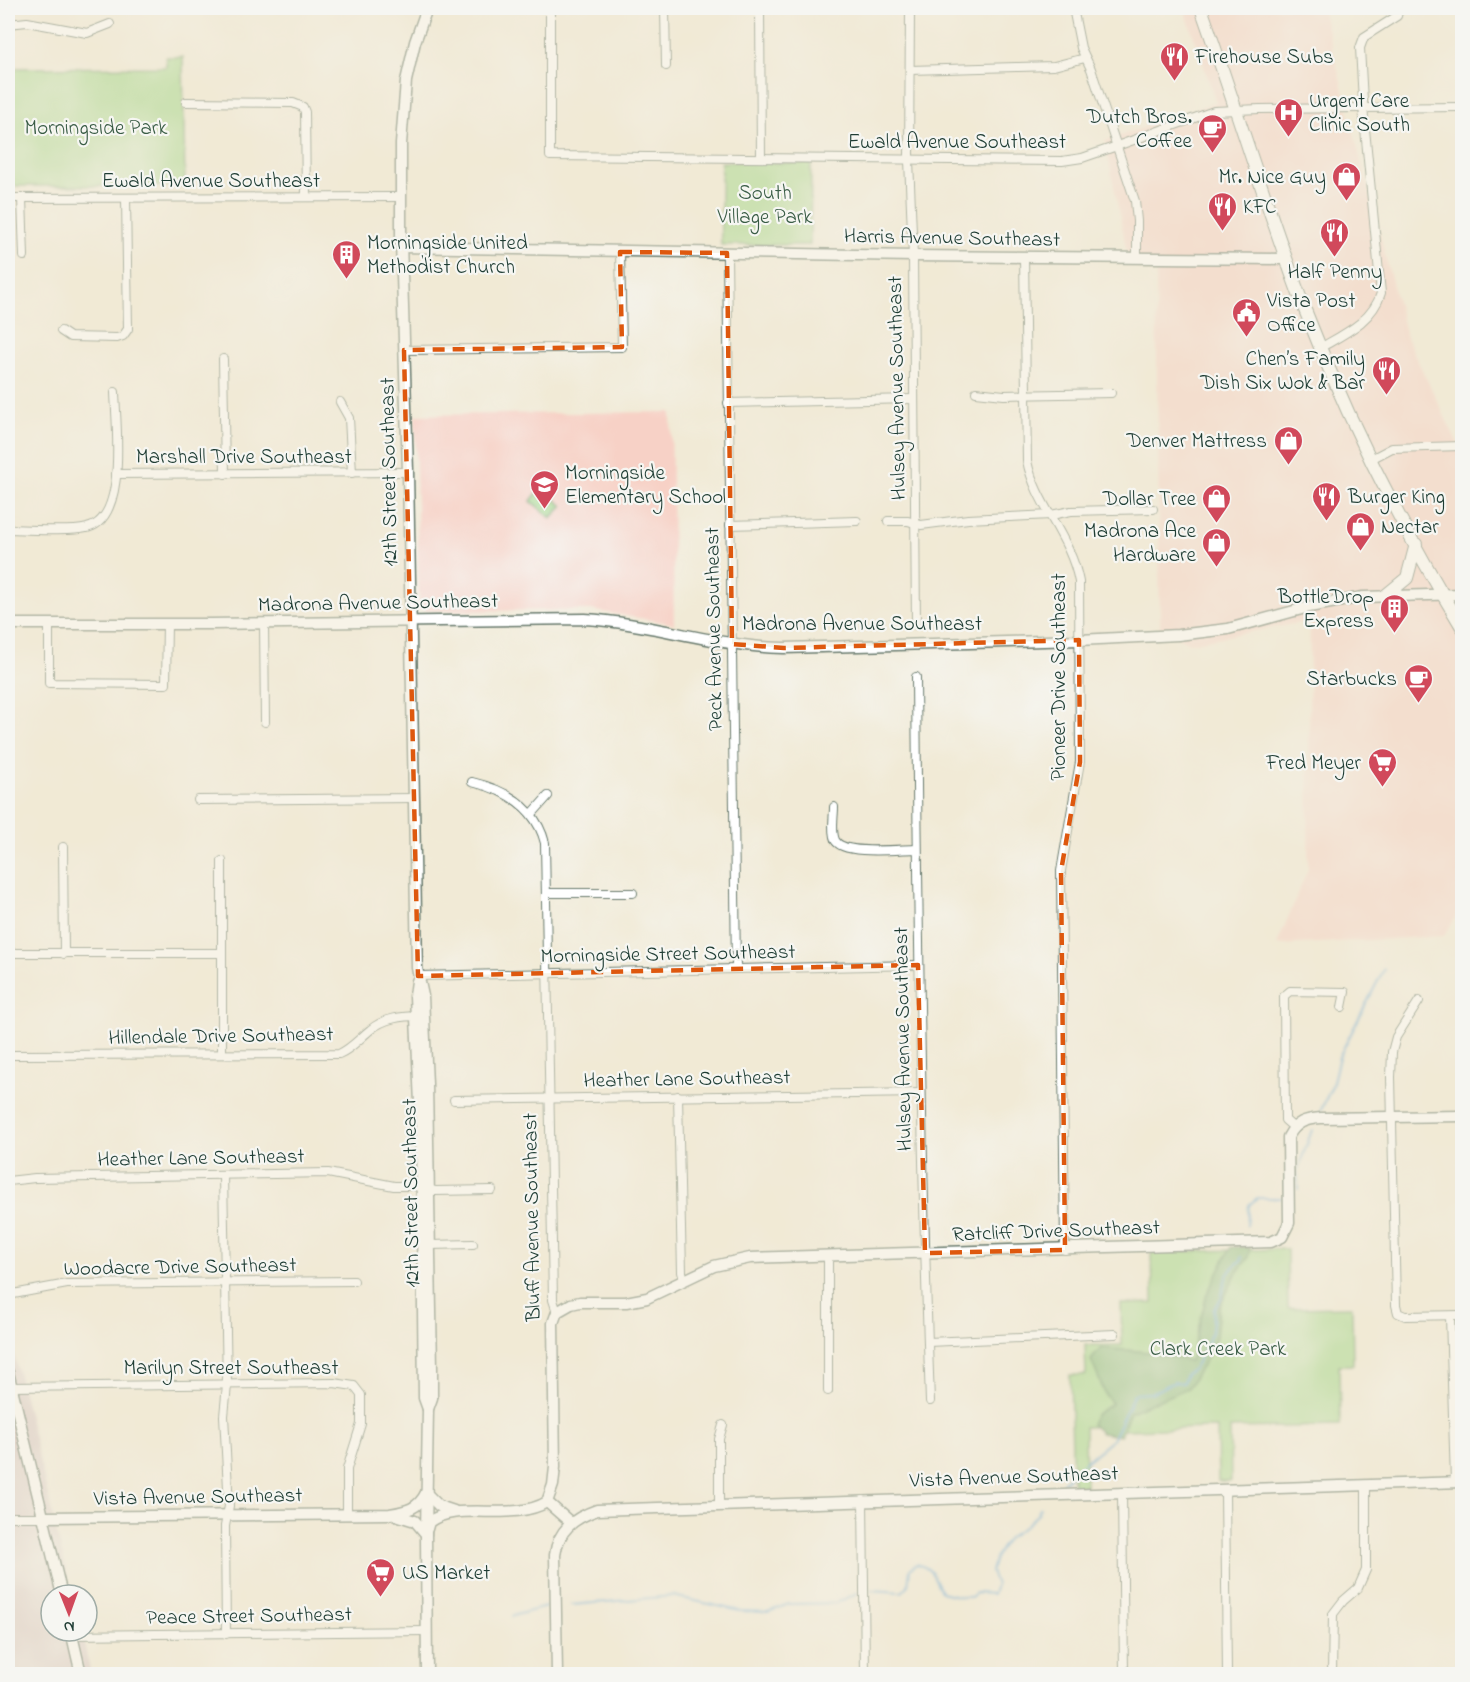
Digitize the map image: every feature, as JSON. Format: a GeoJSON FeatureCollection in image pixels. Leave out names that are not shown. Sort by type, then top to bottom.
{"type":"FeatureCollection","features":[{"type":"Feature","properties":{"kind":"main road","name":"12th Street Southeast"},"geometry":{"type":"LineString","coordinates":[[427,8],[415,42],[406,81],[400,197],[418,976],[415,996],[420,1016],[425,1189],[424,1398],[428,1409]]}},
{"type":"Feature","properties":{"kind":"main road"},"geometry":{"type":"LineString","coordinates":[[1201,8],[1286,259],[1320,348],[1371,459],[1462,627]]}},
{"type":"Feature","properties":{"kind":"main road","name":"Harris Avenue Southeast"},"geometry":{"type":"LineString","coordinates":[[401,247],[913,256],[1286,259]]}},
{"type":"Feature","properties":{"kind":"main road"},"geometry":{"type":"LineString","coordinates":[[1385,596],[1407,578],[1416,544]]}},
{"type":"Feature","properties":{"kind":"main road","name":"Madrona Avenue Southeast"},"geometry":{"type":"LineString","coordinates":[[8,624],[264,623],[556,618],[598,620],[732,643],[784,648],[1178,635],[1217,631],[1256,623],[1309,607],[1344,600],[1385,596],[1462,594]]}},
{"type":"Feature","properties":{"kind":"main road"},"geometry":{"type":"LineString","coordinates":[[1293,1127],[1307,1119],[1462,1116]]}},
{"type":"Feature","properties":{"kind":"main road","name":"Ratcliff Drive Southeast"},"geometry":{"type":"LineString","coordinates":[[557,1312],[580,1302],[626,1302],[647,1299],[714,1266],[737,1260],[828,1255],[1257,1243],[1277,1240],[1286,1231],[1290,1217],[1288,1137],[1293,1127]]}},
{"type":"Feature","properties":{"kind":"main road","name":"12th Street Southeast"},"geometry":{"type":"LineString","coordinates":[[425,1189],[430,1245],[432,1368],[432,1398],[428,1409],[426,1493],[427,1674]]}},
{"type":"Feature","properties":{"kind":"main road","name":"Bluff Avenue Southeast"},"geometry":{"type":"LineString","coordinates":[[547,1502],[553,1485],[555,1467],[552,1332],[557,1312]]}},
{"type":"Feature","properties":{"kind":"main road"},"geometry":{"type":"LineString","coordinates":[[8,1372],[59,1583]]}},
{"type":"Feature","properties":{"kind":"main road","name":"Vista Avenue Southeast"},"geometry":{"type":"LineString","coordinates":[[570,1523],[588,1513],[606,1509],[1459,1482]]}},
{"type":"Feature","properties":{"kind":"main road"},"geometry":{"type":"LineString","coordinates":[[390,1514],[413,1509],[426,1493],[438,1506],[460,1513]]}},
{"type":"Feature","properties":{"kind":"main road"},"geometry":{"type":"LineString","coordinates":[[390,1514],[415,1521],[426,1532],[429,1522],[434,1518],[460,1513],[519,1512],[532,1510],[547,1502],[570,1523],[559,1537],[555,1555],[557,1674]]}},
{"type":"Feature","properties":{"kind":"main road","name":"Vista Avenue Southeast"},"geometry":{"type":"LineString","coordinates":[[42,1517],[390,1514]]}},
{"type":"Feature","properties":{"kind":"main road"},"geometry":{"type":"LineString","coordinates":[[73,1643],[81,1674]]}},
{"type":"Feature","properties":{"kind":"street","name":"Ewald Avenue Southeast"},"geometry":{"type":"LineString","coordinates":[[550,8],[550,156],[1062,161],[1082,158],[1206,113],[1235,110],[1462,106]]}},
{"type":"Feature","properties":{"kind":"street"},"geometry":{"type":"LineString","coordinates":[[665,8],[666,66]]}},
{"type":"Feature","properties":{"kind":"street"},"geometry":{"type":"LineString","coordinates":[[760,8],[761,158]]}},
{"type":"Feature","properties":{"kind":"street","name":"Hulsey Avenue Southeast"},"geometry":{"type":"LineString","coordinates":[[910,8],[909,160],[913,256],[916,625]]}},
{"type":"Feature","properties":{"kind":"street"},"geometry":{"type":"LineString","coordinates":[[1073,8],[1077,35],[1134,201],[1137,221],[1137,258]]}},
{"type":"Feature","properties":{"kind":"street"},"geometry":{"type":"LineString","coordinates":[[1320,348],[1362,322],[1376,307],[1381,293],[1363,108],[1360,48],[1361,42],[1370,31],[1396,16],[1399,8]]}},
{"type":"Feature","properties":{"kind":"street"},"geometry":{"type":"LineString","coordinates":[[8,24],[27,22],[87,33],[110,24]]}},
{"type":"Feature","properties":{"kind":"street"},"geometry":{"type":"LineString","coordinates":[[910,70],[1054,66],[1085,58]]}},
{"type":"Feature","properties":{"kind":"street"},"geometry":{"type":"LineString","coordinates":[[186,102],[293,103],[303,107],[305,112],[306,197]]}},
{"type":"Feature","properties":{"kind":"street","name":"Ewald Avenue Southeast"},"geometry":{"type":"LineString","coordinates":[[8,198],[400,197]]}},
{"type":"Feature","properties":{"kind":"street"},"geometry":{"type":"LineString","coordinates":[[22,198],[24,256]]}},
{"type":"Feature","properties":{"kind":"street"},"geometry":{"type":"LineString","coordinates":[[61,331],[72,337],[117,338],[126,333],[128,329],[126,198]]}},
{"type":"Feature","properties":{"kind":"street"},"geometry":{"type":"LineString","coordinates":[[404,350],[622,347],[620,252]]}},
{"type":"Feature","properties":{"kind":"street","name":"Peck Avenue Southeast"},"geometry":{"type":"LineString","coordinates":[[728,253],[736,969]]}},
{"type":"Feature","properties":{"kind":"street","name":"Pioneer Drive Southeast"},"geometry":{"type":"LineString","coordinates":[[1024,257],[1029,471],[1039,496],[1067,544],[1077,568],[1079,582],[1080,762],[1061,871],[1065,1250]]}},
{"type":"Feature","properties":{"kind":"street"},"geometry":{"type":"LineString","coordinates":[[223,360],[225,474]]}},
{"type":"Feature","properties":{"kind":"street"},"geometry":{"type":"LineString","coordinates":[[8,530],[81,529],[99,522],[109,509],[116,489],[115,392]]}},
{"type":"Feature","properties":{"kind":"street"},"geometry":{"type":"LineString","coordinates":[[976,392],[1111,393]]}},
{"type":"Feature","properties":{"kind":"street"},"geometry":{"type":"LineString","coordinates":[[728,403],[913,399]]}},
{"type":"Feature","properties":{"kind":"street"},"geometry":{"type":"LineString","coordinates":[[340,402],[349,418],[352,473]]}},
{"type":"Feature","properties":{"kind":"street"},"geometry":{"type":"LineString","coordinates":[[1371,459],[1392,448],[1462,446]]}},
{"type":"Feature","properties":{"kind":"street","name":"Marshall Drive Southeast"},"geometry":{"type":"LineString","coordinates":[[116,474],[408,472]]}},
{"type":"Feature","properties":{"kind":"street"},"geometry":{"type":"LineString","coordinates":[[888,521],[937,524],[962,520],[1051,515],[1071,511],[1153,509]]}},
{"type":"Feature","properties":{"kind":"street"},"geometry":{"type":"LineString","coordinates":[[730,525],[856,521]]}},
{"type":"Feature","properties":{"kind":"street"},"geometry":{"type":"LineString","coordinates":[[264,623],[265,722]]}},
{"type":"Feature","properties":{"kind":"street"},"geometry":{"type":"LineString","coordinates":[[49,624],[49,683],[166,684],[167,624]]}},
{"type":"Feature","properties":{"kind":"street","name":"Hulsey Avenue Southeast"},"geometry":{"type":"LineString","coordinates":[[916,677],[918,965],[930,1401]]}},
{"type":"Feature","properties":{"kind":"street","name":"Bluff Avenue Southeast"},"geometry":{"type":"LineString","coordinates":[[472,782],[489,786],[508,795],[532,814],[545,843],[553,1300],[557,1312]]}},
{"type":"Feature","properties":{"kind":"street"},"geometry":{"type":"LineString","coordinates":[[532,814],[548,796]]}},
{"type":"Feature","properties":{"kind":"street"},"geometry":{"type":"LineString","coordinates":[[198,800],[414,798]]}},
{"type":"Feature","properties":{"kind":"street"},"geometry":{"type":"LineString","coordinates":[[834,807],[834,834],[836,842],[841,846],[854,850],[917,849]]}},
{"type":"Feature","properties":{"kind":"street"},"geometry":{"type":"LineString","coordinates":[[63,847],[64,954]]}},
{"type":"Feature","properties":{"kind":"street"},"geometry":{"type":"LineString","coordinates":[[222,861],[222,1054]]}},
{"type":"Feature","properties":{"kind":"street"},"geometry":{"type":"LineString","coordinates":[[546,893],[633,893]]}},
{"type":"Feature","properties":{"kind":"street"},"geometry":{"type":"LineString","coordinates":[[8,953],[222,953]]}},
{"type":"Feature","properties":{"kind":"street","name":"Morningside Street Southeast"},"geometry":{"type":"LineString","coordinates":[[418,976],[918,965]]}},
{"type":"Feature","properties":{"kind":"street"},"geometry":{"type":"LineString","coordinates":[[1293,1127],[1285,1120],[1284,996],[1290,991],[1345,992],[1342,1007]]}},
{"type":"Feature","properties":{"kind":"street"},"geometry":{"type":"LineString","coordinates":[[1419,1000],[1396,1037],[1392,1052],[1395,1304],[1398,1313],[1405,1316],[1462,1315]]}},
{"type":"Feature","properties":{"kind":"street","name":"Hillendale Drive Southeast"},"geometry":{"type":"LineString","coordinates":[[8,1055],[339,1054],[383,1022],[403,1016],[420,1016]]}},
{"type":"Feature","properties":{"kind":"street","name":"Heather Lane Southeast"},"geometry":{"type":"LineString","coordinates":[[454,1100],[921,1092]]}},
{"type":"Feature","properties":{"kind":"street"},"geometry":{"type":"LineString","coordinates":[[678,1096],[678,1165],[684,1280]]}},
{"type":"Feature","properties":{"kind":"street","name":"Heather Lane Southeast"},"geometry":{"type":"LineString","coordinates":[[8,1181],[35,1178],[327,1173],[394,1186],[492,1190]]}},
{"type":"Feature","properties":{"kind":"street"},"geometry":{"type":"LineString","coordinates":[[223,1175],[227,1385],[224,1416],[228,1506],[225,1526],[226,1634]]}},
{"type":"Feature","properties":{"kind":"street"},"geometry":{"type":"LineString","coordinates":[[430,1245],[473,1244]]}},
{"type":"Feature","properties":{"kind":"street"},"geometry":{"type":"LineString","coordinates":[[828,1255],[828,1391]]}},
{"type":"Feature","properties":{"kind":"street","name":"Woodacre Drive Southeast"},"geometry":{"type":"LineString","coordinates":[[8,1295],[67,1284],[354,1281]]}},
{"type":"Feature","properties":{"kind":"street"},"geometry":{"type":"LineString","coordinates":[[1450,1316],[1459,1482]]}},
{"type":"Feature","properties":{"kind":"street"},"geometry":{"type":"LineString","coordinates":[[928,1342],[1115,1334]]}},
{"type":"Feature","properties":{"kind":"street","name":"Marilyn Street Southeast"},"geometry":{"type":"LineString","coordinates":[[11,1387],[347,1384],[359,1390],[361,1395],[362,1424],[347,1469],[347,1514]]}},
{"type":"Feature","properties":{"kind":"street"},"geometry":{"type":"LineString","coordinates":[[719,1505],[719,1439],[723,1425]]}},
{"type":"Feature","properties":{"kind":"street"},"geometry":{"type":"LineString","coordinates":[[1332,1674],[1333,1614],[1343,1601],[1358,1588],[1366,1570],[1366,1485]]}},
{"type":"Feature","properties":{"kind":"street"},"geometry":{"type":"LineString","coordinates":[[1225,1490],[1227,1674]]}},
{"type":"Feature","properties":{"kind":"street"},"geometry":{"type":"LineString","coordinates":[[1122,1492],[1124,1674]]}},
{"type":"Feature","properties":{"kind":"street"},"geometry":{"type":"LineString","coordinates":[[863,1500],[864,1674]]}},
{"type":"Feature","properties":{"kind":"street","name":"Vista Avenue Southeast"},"geometry":{"type":"LineString","coordinates":[[8,1517],[42,1517]]}},
{"type":"Feature","properties":{"kind":"street","name":"Peace Street Southeast"},"geometry":{"type":"LineString","coordinates":[[99,1633],[427,1631]]}},
{"type":"Feature","properties":{"kind":"highlighted area"},"geometry":{"type":"Polygon","coordinates":[[[620,252],[727,253],[732,644],[784,648],[1079,640],[1080,762],[1061,871],[1065,1250],[925,1253],[918,965],[418,976],[404,350],[622,347],[620,252]]]}},
{"type":"Feature","properties":{"kind":"shaded area"},"geometry":{"type":"Polygon","coordinates":[[[1184,8],[1322,8],[1406,337],[1462,452],[1462,906],[1444,936],[1277,945],[1308,869],[1310,621],[1189,643],[1160,627],[1156,269],[1127,252],[1105,141],[1216,102],[1184,8]]]}},
{"type":"Feature","properties":{"kind":"shaded area","name":"Morningside Elementary School"},"geometry":{"type":"Polygon","coordinates":[[[671,412],[674,624],[591,610],[427,611],[421,608],[415,415],[671,412]]]}},
{"type":"Feature","properties":{"kind":"shaded area"},"geometry":{"type":"Polygon","coordinates":[[[8,1330],[69,1583],[39,1583],[39,1643],[84,1643],[91,1674],[8,1674],[8,1330]]]}},
{"type":"Feature","properties":{"kind":"green space","name":"Morningside Park"},"geometry":{"type":"Polygon","coordinates":[[[166,57],[183,57],[185,186],[8,186],[8,68],[166,67],[166,57]]]}},
{"type":"Feature","properties":{"kind":"green space","name":"South Village Park"},"geometry":{"type":"Polygon","coordinates":[[[721,162],[811,163],[810,245],[721,245],[721,162]]]}},
{"type":"Feature","properties":{"kind":"green space"},"geometry":{"type":"Polygon","coordinates":[[[541,487],[563,506],[551,518],[531,501],[541,487]]]}},
{"type":"Feature","properties":{"kind":"green space"},"geometry":{"type":"Polygon","coordinates":[[[1231,1247],[1250,1247],[1248,1258],[1236,1274],[1219,1308],[1216,1337],[1207,1358],[1188,1388],[1130,1412],[1120,1436],[1101,1433],[1091,1424],[1095,1415],[1112,1403],[1106,1396],[1091,1360],[1101,1348],[1150,1352],[1190,1361],[1207,1294],[1231,1247]]]}},
{"type":"Feature","properties":{"kind":"green space","name":"Clark Creek Park"},"geometry":{"type":"Polygon","coordinates":[[[1287,1249],[1288,1308],[1352,1307],[1353,1365],[1339,1365],[1340,1426],[1230,1428],[1231,1481],[1218,1481],[1217,1428],[1119,1430],[1119,1426],[1085,1427],[1086,1486],[1073,1487],[1070,1375],[1086,1375],[1085,1345],[1122,1345],[1121,1304],[1153,1303],[1152,1252],[1287,1249]]]}},
{"type":"Feature","properties":{"kind":"waterway"},"geometry":{"type":"LineString","coordinates":[[1321,1110],[1332,1086],[1339,1057],[1384,969]]}},
{"type":"Feature","properties":{"kind":"waterway"},"geometry":{"type":"LineString","coordinates":[[1298,1189],[1297,1172],[1312,1130]]}},
{"type":"Feature","properties":{"kind":"waterway"},"geometry":{"type":"LineString","coordinates":[[1247,1225],[1249,1205],[1257,1198],[1282,1198]]}},
{"type":"Feature","properties":{"kind":"waterway"},"geometry":{"type":"LineString","coordinates":[[1063,1483],[1112,1440],[1134,1394],[1151,1393],[1175,1382],[1183,1383],[1186,1374],[1194,1368],[1212,1332],[1214,1309],[1222,1298],[1228,1274],[1242,1257]]}},
{"type":"Feature","properties":{"kind":"waterway"},"geometry":{"type":"LineString","coordinates":[[872,1590],[902,1592],[908,1586],[910,1569],[916,1564],[929,1570],[941,1592],[962,1597],[971,1597],[976,1593],[993,1594],[996,1585],[991,1571],[995,1558],[1008,1538],[1038,1514],[1040,1508]]}},
{"type":"Feature","properties":{"kind":"waterway"},"geometry":{"type":"LineString","coordinates":[[571,1605],[673,1596],[740,1611],[768,1612],[789,1604],[836,1603],[857,1593]]}},
{"type":"Feature","properties":{"kind":"waterway"},"geometry":{"type":"LineString","coordinates":[[512,1616],[546,1607]]}},
{"type":"Feature","properties":{"kind":"place","name":"Firehouse Subs"},"geometry":{"type":"Point","coordinates":[1174,82]}},
{"type":"Feature","properties":{"kind":"place","name":"Urgent Care Clinic South"},"geometry":{"type":"Point","coordinates":[1288,138]}},
{"type":"Feature","properties":{"kind":"place","name":"Dutch Bros. Coffee"},"geometry":{"type":"Point","coordinates":[1213,154]}},
{"type":"Feature","properties":{"kind":"place","name":"Mr. Nice Guy"},"geometry":{"type":"Point","coordinates":[1347,202]}},
{"type":"Feature","properties":{"kind":"place","name":"KFC"},"geometry":{"type":"Point","coordinates":[1222,232]}},
{"type":"Feature","properties":{"kind":"place","name":"Half Penny"},"geometry":{"type":"Point","coordinates":[1335,258]}},
{"type":"Feature","properties":{"kind":"place","name":"Morningside United Methodist Church"},"geometry":{"type":"Point","coordinates":[346,280]}},
{"type":"Feature","properties":{"kind":"place","name":"Vista Post Office"},"geometry":{"type":"Point","coordinates":[1246,338]}},
{"type":"Feature","properties":{"kind":"place","name":"Chen’s Family Dish Six Wok & Bar"},"geometry":{"type":"Point","coordinates":[1386,396]}},
{"type":"Feature","properties":{"kind":"place","name":"Denver Mattress"},"geometry":{"type":"Point","coordinates":[1288,466]}},
{"type":"Feature","properties":{"kind":"place","name":"Morningside Elementary School"},"geometry":{"type":"Point","coordinates":[544,510]}},
{"type":"Feature","properties":{"kind":"place","name":"Burger King"},"geometry":{"type":"Point","coordinates":[1327,522]}},
{"type":"Feature","properties":{"kind":"place","name":"Dollar Tree"},"geometry":{"type":"Point","coordinates":[1217,524]}},
{"type":"Feature","properties":{"kind":"place","name":"Nectar"},"geometry":{"type":"Point","coordinates":[1360,552]}},
{"type":"Feature","properties":{"kind":"place","name":"Madrona Ace Hardware"},"geometry":{"type":"Point","coordinates":[1217,568]}},
{"type":"Feature","properties":{"kind":"place","name":"BottleDrop Express"},"geometry":{"type":"Point","coordinates":[1395,634]}},
{"type":"Feature","properties":{"kind":"place","name":"Starbucks"},"geometry":{"type":"Point","coordinates":[1418,704]}},
{"type":"Feature","properties":{"kind":"place","name":"Fred Meyer"},"geometry":{"type":"Point","coordinates":[1382,788]}},
{"type":"Feature","properties":{"kind":"place","name":"US Market"},"geometry":{"type":"Point","coordinates":[381,1598]}}]}
